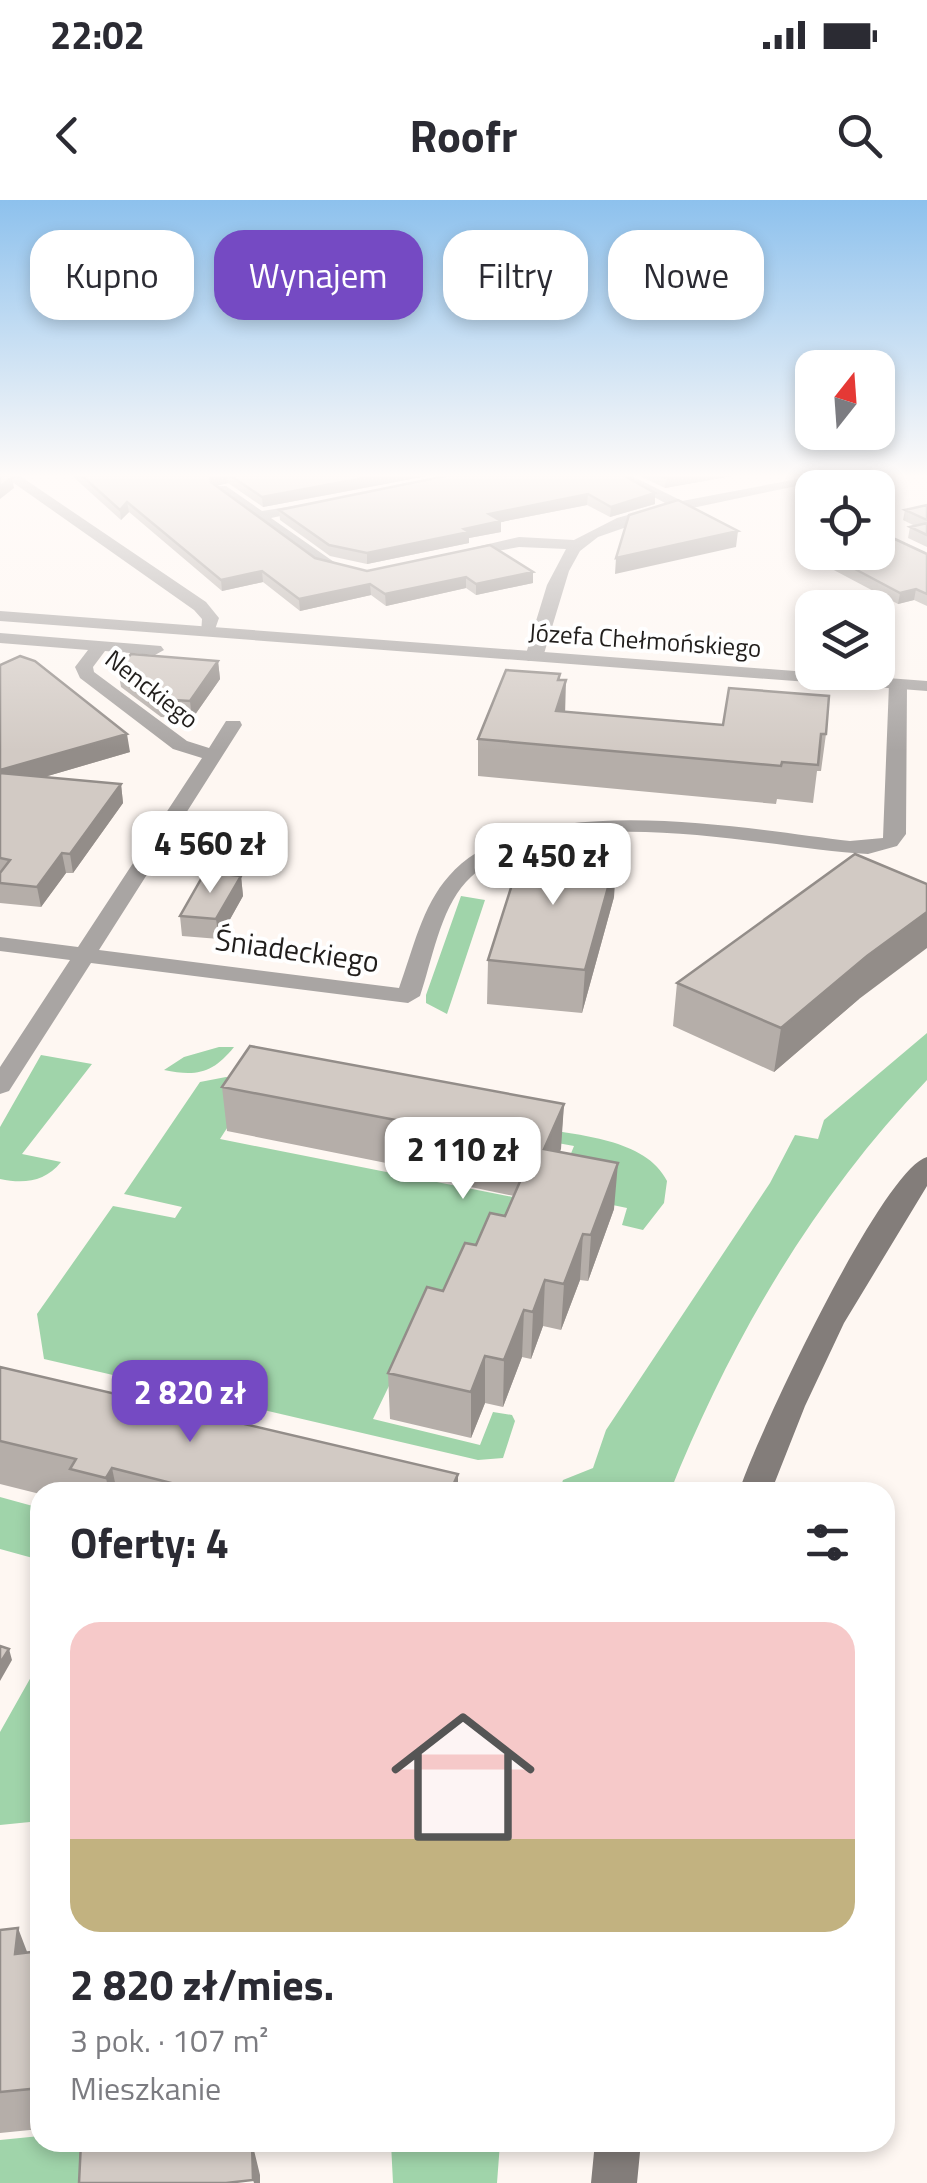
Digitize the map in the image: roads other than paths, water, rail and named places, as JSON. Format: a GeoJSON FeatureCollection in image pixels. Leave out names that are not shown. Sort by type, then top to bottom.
{"type":"FeatureCollection","features":[{"type":"Feature","properties":{"kind":"main road"},"geometry":{"type":"LineString","coordinates":[[759,1482],[788,1404],[823,1330],[872,1246],[927,1166]]}},
{"type":"Feature","properties":{"kind":"main road"},"geometry":{"type":"LineString","coordinates":[[614,2183],[617,2152]]}},
{"type":"Feature","properties":{"kind":"street"},"geometry":{"type":"LineString","coordinates":[[143,567],[200,606],[211,618],[207,631]]}},
{"type":"Feature","properties":{"kind":"street"},"geometry":{"type":"LineString","coordinates":[[330,567],[366,573]]}},
{"type":"Feature","properties":{"kind":"street"},"geometry":{"type":"LineString","coordinates":[[534,657],[565,567]]}},
{"type":"Feature","properties":{"kind":"street","name":"Józefa Chełmońskiego"},"geometry":{"type":"LineString","coordinates":[[0,616],[927,686]]}},
{"type":"Feature","properties":{"kind":"street"},"geometry":{"type":"LineString","coordinates":[[0,638],[155,650]]}},
{"type":"Feature","properties":{"kind":"street","name":"Nenckiego"},"geometry":{"type":"LineString","coordinates":[[100,646],[86,663],[86,674],[180,745],[214,755]]}},
{"type":"Feature","properties":{"kind":"street","name":"Śniadeckiego"},"geometry":{"type":"LineString","coordinates":[[0,944],[408,996],[456,882],[480,862],[540,836],[580,827],[620,825],[850,847],[868,848],[890,842],[896,830],[898,684]]}},
{"type":"Feature","properties":{"kind":"street"},"geometry":{"type":"LineString","coordinates":[[0,1086],[233,726]]}}]}
